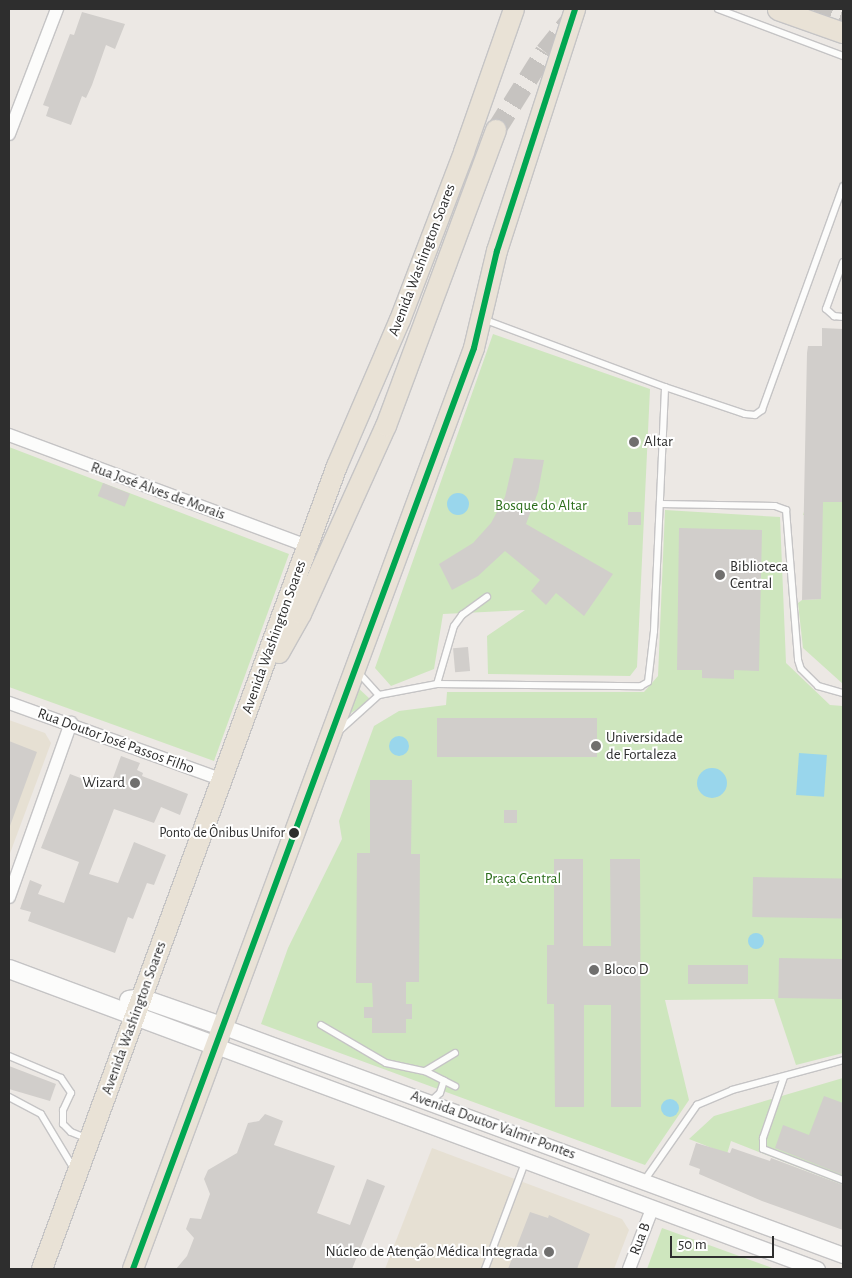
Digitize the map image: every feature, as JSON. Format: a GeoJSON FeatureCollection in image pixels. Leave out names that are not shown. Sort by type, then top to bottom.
{"type":"FeatureCollection","features":[{"type":"Feature","properties":{"kind":"highway","name":"Avenida Washington Soares"},"geometry":{"type":"LineString","coordinates":[[42,1269],[308,546],[457,171],[514,9]]}},
{"type":"Feature","properties":{"kind":"highway"},"geometry":{"type":"LineString","coordinates":[[132,1269],[224,1026],[483,319],[497,251],[575,9]]}},
{"type":"Feature","properties":{"kind":"highway"},"geometry":{"type":"LineString","coordinates":[[778,10],[843,33]]}},
{"type":"Feature","properties":{"kind":"highway"},"geometry":{"type":"LineString","coordinates":[[247,712],[301,614],[386,426],[496,130]]}},
{"type":"Feature","properties":{"kind":"main road"},"geometry":{"type":"LineString","coordinates":[[9,969],[104,1004],[138,1007]]}},
{"type":"Feature","properties":{"kind":"main road","name":"Avenida Doutor Valmir Pontes"},"geometry":{"type":"LineString","coordinates":[[138,1007],[224,1026]]}},
{"type":"Feature","properties":{"kind":"main road","name":"Avenida Doutor Valmir Pontes"},"geometry":{"type":"LineString","coordinates":[[138,1007],[216,1046]]}},
{"type":"Feature","properties":{"kind":"street"},"geometry":{"type":"LineString","coordinates":[[9,134],[57,9]]}},
{"type":"Feature","properties":{"kind":"street","name":"Rua José Alves de Morais"},"geometry":{"type":"LineString","coordinates":[[9,435],[308,546]]}},
{"type":"Feature","properties":{"kind":"street","name":"Rua Doutor José Passos Filho"},"geometry":{"type":"LineString","coordinates":[[9,703],[71,723],[222,780]]}},
{"type":"Feature","properties":{"kind":"street"},"geometry":{"type":"LineString","coordinates":[[9,898],[71,723]]}},
{"type":"Feature","properties":{"kind":"street","name":"Avenida Doutor Valmir Pontes"},"geometry":{"type":"LineString","coordinates":[[224,1026],[843,1255]]}},
{"type":"Feature","properties":{"kind":"street","name":"Avenida Doutor Valmir Pontes"},"geometry":{"type":"LineString","coordinates":[[216,1046],[526,1159],[652,1209],[817,1269]]}},
{"type":"Feature","properties":{"kind":"street","name":"Rua B"},"geometry":{"type":"LineString","coordinates":[[629,1269],[652,1209]]}},
{"type":"Feature","properties":{"kind":"lane"},"geometry":{"type":"LineString","coordinates":[[718,9],[843,56]]}},
{"type":"Feature","properties":{"kind":"lane"},"geometry":{"type":"LineString","coordinates":[[483,319],[665,387],[745,414],[755,415],[762,410],[843,186]]}},
{"type":"Feature","properties":{"kind":"lane"},"geometry":{"type":"LineString","coordinates":[[843,262],[826,309],[834,316],[843,317]]}},
{"type":"Feature","properties":{"kind":"lane"},"geometry":{"type":"LineString","coordinates":[[328,741],[380,695],[437,684],[641,686],[648,682],[652,675],[665,387]]}},
{"type":"Feature","properties":{"kind":"lane"},"geometry":{"type":"LineString","coordinates":[[661,504],[775,506],[786,510],[798,660],[801,669],[818,686],[843,693]]}},
{"type":"Feature","properties":{"kind":"lane"},"geometry":{"type":"LineString","coordinates":[[437,684],[454,626],[462,615],[487,597]]}},
{"type":"Feature","properties":{"kind":"lane"},"geometry":{"type":"LineString","coordinates":[[355,668],[380,695]]}},
{"type":"Feature","properties":{"kind":"lane"},"geometry":{"type":"LineString","coordinates":[[321,1025],[386,1063],[425,1071],[455,1086]]}},
{"type":"Feature","properties":{"kind":"lane"},"geometry":{"type":"LineString","coordinates":[[425,1071],[455,1053]]}},
{"type":"Feature","properties":{"kind":"lane"},"geometry":{"type":"LineString","coordinates":[[9,1056],[61,1078],[71,1093],[63,1110],[63,1124],[71,1132],[90,1139]]}},
{"type":"Feature","properties":{"kind":"lane"},"geometry":{"type":"LineString","coordinates":[[644,1181],[697,1105],[718,1095],[843,1060]]}},
{"type":"Feature","properties":{"kind":"lane"},"geometry":{"type":"LineString","coordinates":[[784,1077],[763,1138],[763,1149],[843,1180]]}},
{"type":"Feature","properties":{"kind":"lane"},"geometry":{"type":"LineString","coordinates":[[430,1102],[440,1093],[444,1081]]}},
{"type":"Feature","properties":{"kind":"lane"},"geometry":{"type":"LineString","coordinates":[[9,1098],[34,1108],[46,1119],[77,1175]]}},
{"type":"Feature","properties":{"kind":"lane"},"geometry":{"type":"LineString","coordinates":[[485,1269],[526,1159]]}},
{"type":"Feature","properties":{"kind":"shaded area"},"geometry":{"type":"Polygon","coordinates":[[[9,720],[45,733],[51,743],[9,856],[9,720]]]}},
{"type":"Feature","properties":{"kind":"shaded area"},"geometry":{"type":"Polygon","coordinates":[[[432,1148],[622,1219],[629,1230],[614,1269],[385,1269],[432,1148]]]}},
{"type":"Feature","properties":{"kind":"green space","name":"Bosque do Altar"},"geometry":{"type":"Polygon","coordinates":[[[493,334],[650,389],[637,667],[630,676],[488,674],[487,636],[525,610],[443,614],[434,669],[391,686],[375,668],[493,334]]]}},
{"type":"Feature","properties":{"kind":"green space"},"geometry":{"type":"Polygon","coordinates":[[[843,394],[843,684],[803,648],[798,603],[802,600],[821,599],[822,516],[803,515],[843,394]]]}},
{"type":"Feature","properties":{"kind":"green space"},"geometry":{"type":"Polygon","coordinates":[[[9,447],[289,554],[214,761],[9,687],[9,447]]]}},
{"type":"Feature","properties":{"kind":"green space","name":"Praça Central"},"geometry":{"type":"Polygon","coordinates":[[[665,510],[780,517],[786,663],[830,705],[843,706],[843,1053],[796,1065],[774,999],[665,1000],[689,1100],[645,1165],[261,1024],[288,948],[342,839],[339,821],[374,726],[399,711],[446,705],[447,692],[644,692],[658,676],[665,510]]]}},
{"type":"Feature","properties":{"kind":"green space"},"geometry":{"type":"Polygon","coordinates":[[[355,685],[371,700],[342,719],[355,685]]]}},
{"type":"Feature","properties":{"kind":"green space"},"geometry":{"type":"Polygon","coordinates":[[[843,1078],[843,1185],[731,1141],[727,1154],[689,1139],[714,1116],[843,1078]]]}},
{"type":"Feature","properties":{"kind":"green space"},"geometry":{"type":"Polygon","coordinates":[[[662,1228],[775,1269],[647,1269],[662,1228]]]}},
{"type":"Feature","properties":{"kind":"water"},"geometry":{"type":"Polygon","coordinates":[[[458,493],[466,496],[469,504],[466,512],[458,515],[450,512],[447,504],[450,496],[458,493]]]}},
{"type":"Feature","properties":{"kind":"water"},"geometry":{"type":"Polygon","coordinates":[[[395,736],[403,736],[409,742],[409,750],[403,756],[395,756],[389,750],[389,742],[395,736]]]}},
{"type":"Feature","properties":{"kind":"water"},"geometry":{"type":"Polygon","coordinates":[[[799,753],[827,755],[824,797],[796,795],[799,753]]]}},
{"type":"Feature","properties":{"kind":"water"},"geometry":{"type":"Polygon","coordinates":[[[712,768],[723,772],[727,783],[723,794],[712,798],[701,794],[697,783],[701,772],[712,768]]]}},
{"type":"Feature","properties":{"kind":"water"},"geometry":{"type":"Polygon","coordinates":[[[756,933],[762,935],[764,941],[762,947],[756,949],[750,947],[748,941],[750,935],[756,933]]]}},
{"type":"Feature","properties":{"kind":"water"},"geometry":{"type":"Polygon","coordinates":[[[670,1099],[676,1102],[679,1108],[676,1114],[670,1117],[664,1114],[661,1108],[664,1102],[670,1099]]]}},
{"type":"Feature","properties":{"kind":"building"},"geometry":{"type":"Polygon","coordinates":[[[82,12],[125,24],[115,49],[106,45],[92,85],[86,98],[82,96],[71,125],[46,116],[49,107],[43,105],[70,34],[74,35],[82,12]]]}},
{"type":"Feature","properties":{"kind":"building"},"geometry":{"type":"Polygon","coordinates":[[[822,328],[843,329],[843,502],[823,502],[821,599],[802,600],[807,353],[808,346],[822,346],[822,328]]]}},
{"type":"Feature","properties":{"kind":"building"},"geometry":{"type":"Polygon","coordinates":[[[514,458],[544,460],[538,492],[526,524],[613,574],[584,616],[556,593],[546,605],[531,591],[540,580],[505,551],[478,576],[452,590],[439,564],[473,543],[491,523],[505,497],[514,458]]]}},
{"type":"Feature","properties":{"kind":"building"},"geometry":{"type":"Polygon","coordinates":[[[103,483],[130,494],[125,507],[98,496],[103,483]]]}},
{"type":"Feature","properties":{"kind":"building"},"geometry":{"type":"Polygon","coordinates":[[[628,512],[641,512],[641,525],[628,525],[628,512]]]}},
{"type":"Feature","properties":{"kind":"building","name":"Biblioteca Central"},"geometry":{"type":"Polygon","coordinates":[[[679,528],[762,530],[759,671],[734,670],[734,679],[702,678],[702,670],[677,670],[679,528]]]}},
{"type":"Feature","properties":{"kind":"building"},"geometry":{"type":"Polygon","coordinates":[[[468,647],[470,671],[455,672],[453,648],[468,647]]]}},
{"type":"Feature","properties":{"kind":"building"},"geometry":{"type":"Polygon","coordinates":[[[437,718],[597,718],[597,757],[437,757],[437,718]]]}},
{"type":"Feature","properties":{"kind":"building"},"geometry":{"type":"Polygon","coordinates":[[[9,741],[37,752],[10,826],[9,826],[9,741]]]}},
{"type":"Feature","properties":{"kind":"building"},"geometry":{"type":"Polygon","coordinates":[[[121,756],[140,763],[137,770],[143,773],[142,776],[188,794],[180,815],[161,807],[154,823],[114,809],[89,874],[118,883],[134,842],[166,855],[154,885],[147,883],[133,919],[128,917],[115,953],[28,921],[31,912],[20,909],[30,880],[42,885],[38,894],[64,903],[79,862],[41,848],[70,774],[109,789],[121,756]]]}},
{"type":"Feature","properties":{"kind":"building"},"geometry":{"type":"Polygon","coordinates":[[[370,780],[412,780],[411,854],[420,854],[419,982],[406,982],[406,1004],[412,1004],[412,1019],[406,1019],[406,1033],[372,1033],[372,1018],[364,1018],[364,1007],[373,1007],[372,983],[356,983],[357,853],[370,853],[370,780]]]}},
{"type":"Feature","properties":{"kind":"building"},"geometry":{"type":"Polygon","coordinates":[[[504,810],[517,810],[517,823],[504,823],[504,810]]]}},
{"type":"Feature","properties":{"kind":"building","name":"Bloco D"},"geometry":{"type":"Polygon","coordinates":[[[554,859],[583,859],[583,946],[611,946],[610,859],[640,859],[641,1107],[611,1107],[611,1005],[584,1005],[584,1107],[555,1107],[554,1004],[547,1004],[547,945],[554,945],[554,859]]]}},
{"type":"Feature","properties":{"kind":"building"},"geometry":{"type":"Polygon","coordinates":[[[753,877],[843,879],[842,919],[752,917],[753,877]]]}},
{"type":"Feature","properties":{"kind":"building"},"geometry":{"type":"Polygon","coordinates":[[[779,958],[843,959],[842,999],[778,998],[779,958]]]}},
{"type":"Feature","properties":{"kind":"building"},"geometry":{"type":"Polygon","coordinates":[[[688,965],[748,965],[748,984],[688,984],[688,965]]]}},
{"type":"Feature","properties":{"kind":"building"},"geometry":{"type":"Polygon","coordinates":[[[9,1066],[56,1084],[50,1101],[9,1089],[9,1066]]]}},
{"type":"Feature","properties":{"kind":"building"},"geometry":{"type":"Polygon","coordinates":[[[824,1096],[843,1103],[843,1175],[775,1148],[783,1125],[809,1135],[824,1096]]]}},
{"type":"Feature","properties":{"kind":"building"},"geometry":{"type":"Polygon","coordinates":[[[265,1114],[283,1121],[274,1145],[335,1166],[317,1213],[350,1225],[367,1179],[385,1186],[352,1269],[176,1269],[187,1256],[194,1238],[186,1229],[190,1218],[201,1219],[210,1194],[204,1179],[208,1170],[237,1153],[248,1123],[259,1121],[265,1114]]]}},
{"type":"Feature","properties":{"kind":"building"},"geometry":{"type":"Polygon","coordinates":[[[696,1143],[730,1153],[732,1148],[770,1161],[771,1158],[843,1185],[843,1230],[762,1201],[699,1174],[700,1169],[689,1165],[696,1143]]]}},
{"type":"Feature","properties":{"kind":"building","name":"Núcleo de Atenção Médica Integrada"},"geometry":{"type":"Polygon","coordinates":[[[530,1212],[548,1218],[549,1215],[590,1234],[577,1269],[508,1269],[530,1212]]]}},
{"type":"Feature","properties":{"kind":"tunnel"},"geometry":{"type":"LineString","coordinates":[[814,9],[843,19]]}},
{"type":"Feature","properties":{"kind":"tunnel"},"geometry":{"type":"LineString","coordinates":[[496,130],[545,52],[573,17]]}},
{"type":"Feature","properties":{"kind":"transit line"},"geometry":{"type":"LineString","coordinates":[[133,1269],[474,348],[497,251],[575,9]]}},
{"type":"Feature","properties":{"kind":"place","name":"Altar"},"geometry":{"type":"Point","coordinates":[634,442]}},
{"type":"Feature","properties":{"kind":"place","name":"Biblioteca Central"},"geometry":{"type":"Point","coordinates":[720,575]}},
{"type":"Feature","properties":{"kind":"place","name":"Universidade de Fortaleza"},"geometry":{"type":"Point","coordinates":[596,746]}},
{"type":"Feature","properties":{"kind":"place","name":"Wizard"},"geometry":{"type":"Point","coordinates":[135,783]}},
{"type":"Feature","properties":{"kind":"place","name":"Ponto de Ônibus Unifor"},"geometry":{"type":"Point","coordinates":[294,833]}},
{"type":"Feature","properties":{"kind":"place","name":"Bloco D"},"geometry":{"type":"Point","coordinates":[594,970]}},
{"type":"Feature","properties":{"kind":"place","name":"Núcleo de Atenção Médica Integrada"},"geometry":{"type":"Point","coordinates":[549,1252]}}]}
